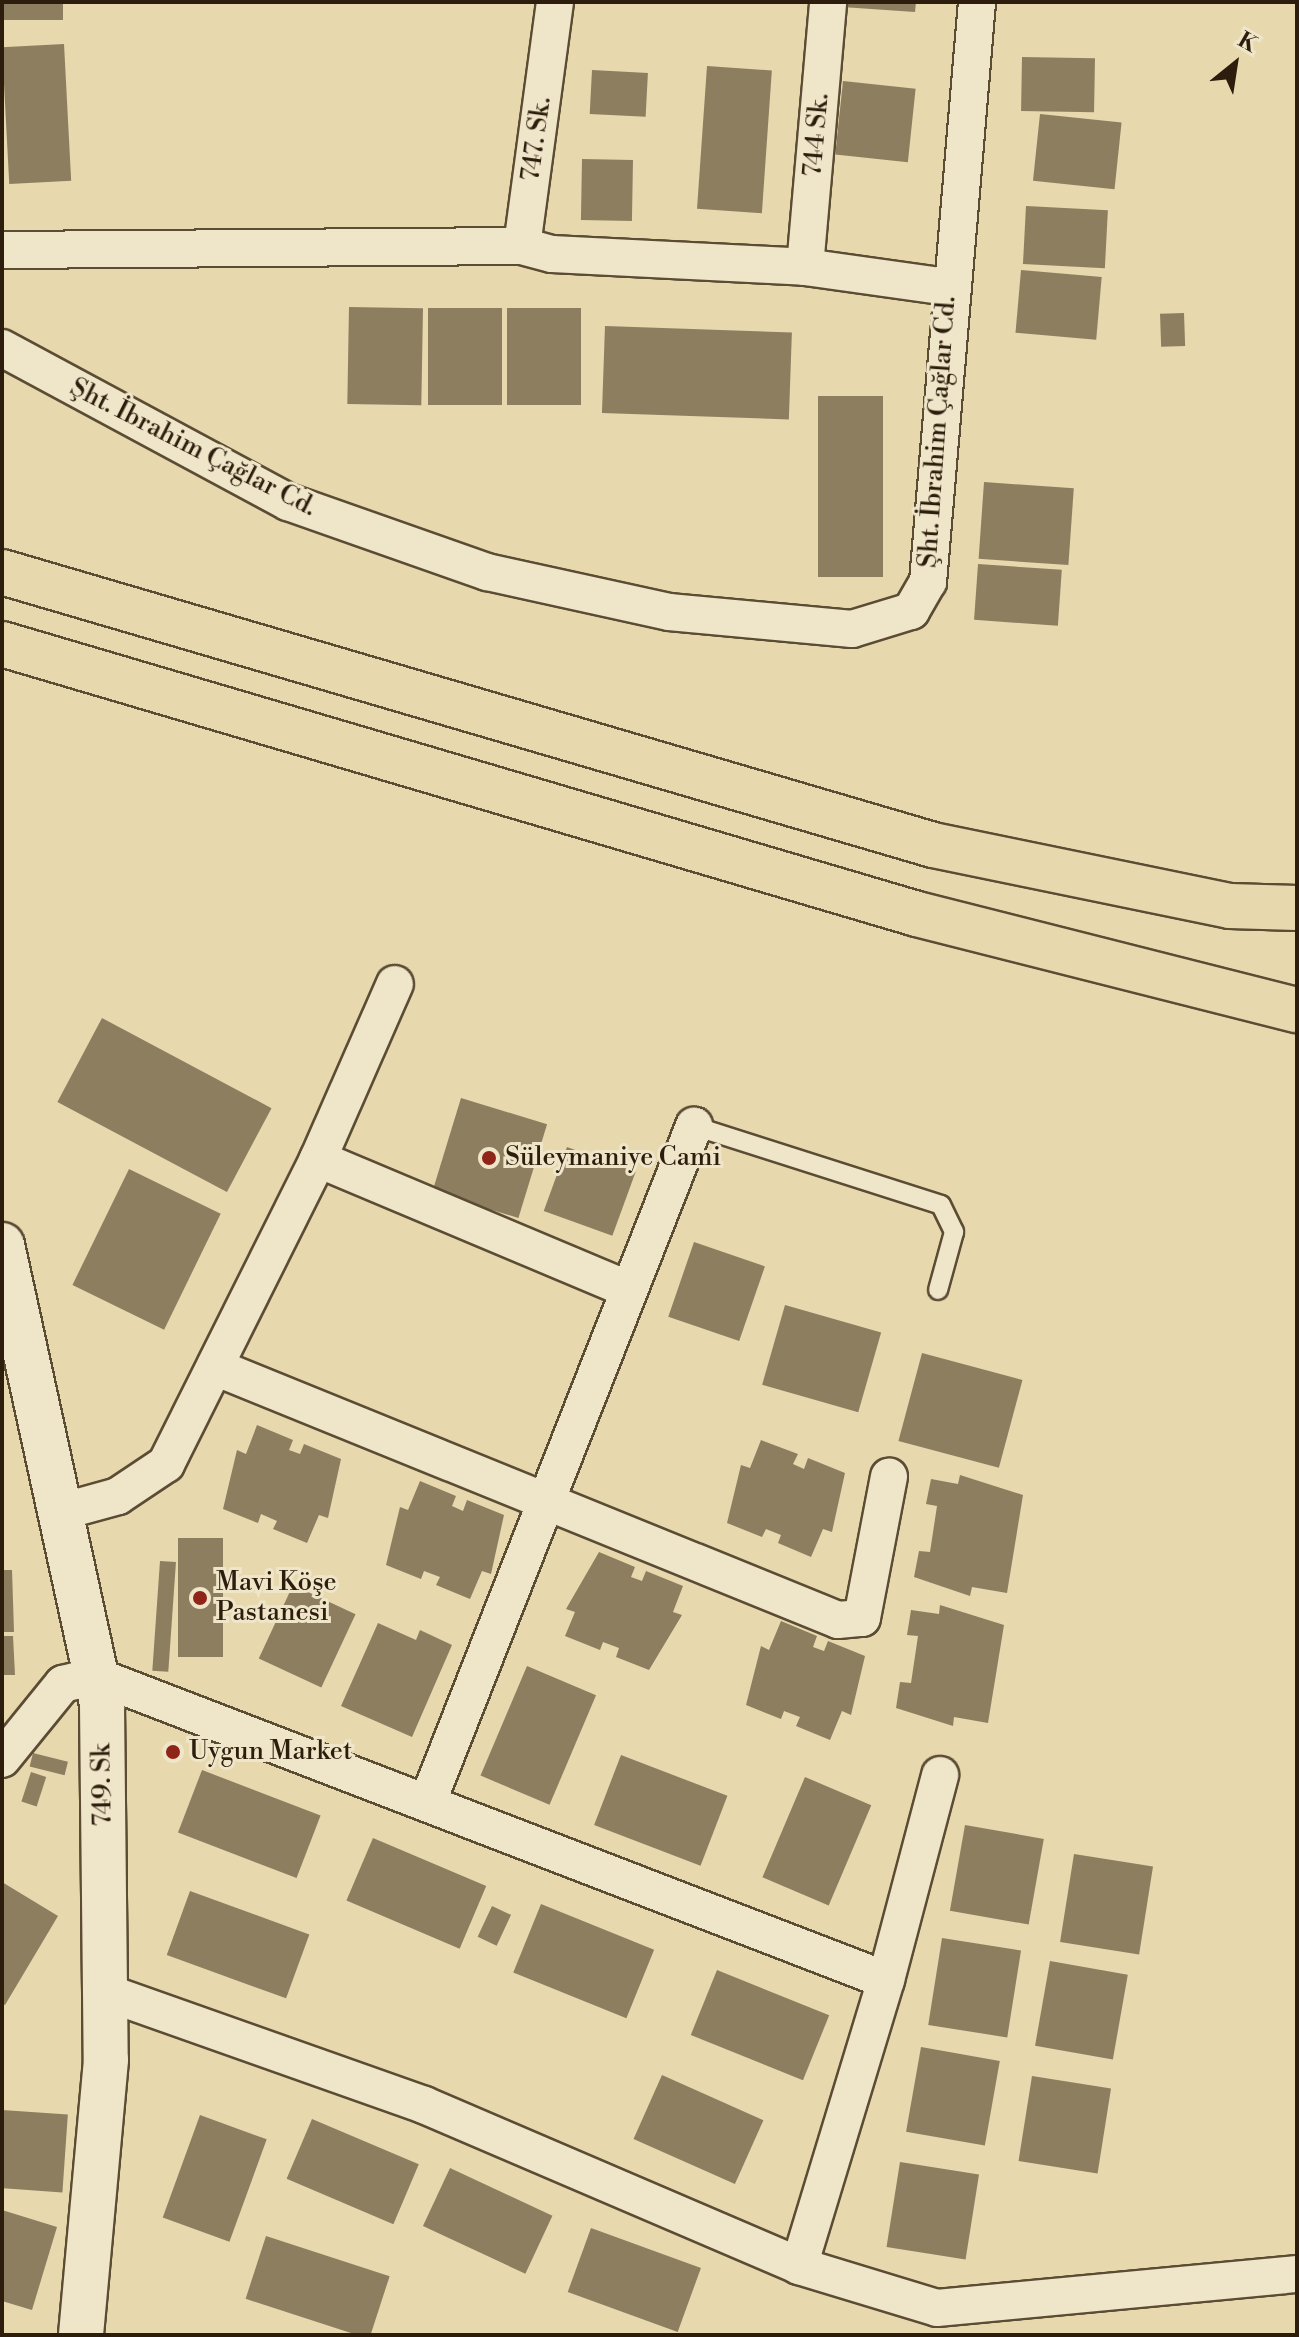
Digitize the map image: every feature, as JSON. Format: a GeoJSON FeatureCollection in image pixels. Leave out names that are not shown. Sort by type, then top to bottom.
{"type":"FeatureCollection","features":[{"type":"Feature","properties":{"kind":"highway"},"geometry":{"type":"LineString","coordinates":[[15,576],[933,845],[1230,906],[1297,908]]}},
{"type":"Feature","properties":{"kind":"highway"},"geometry":{"type":"LineString","coordinates":[[17,657],[240,718],[917,914],[1297,1010]]}},
{"type":"Feature","properties":{"kind":"street","name":"747. Sk."},"geometry":{"type":"LineString","coordinates":[[537,250],[555,2]]}},
{"type":"Feature","properties":{"kind":"street","name":"744 Sk."},"geometry":{"type":"LineString","coordinates":[[805,267],[828,2]]}},
{"type":"Feature","properties":{"kind":"street","name":"Şht. İbrahim Çağlar Cd."},"geometry":{"type":"LineString","coordinates":[[2,348],[288,502],[487,572],[669,612],[852,629],[911,611],[928,582],[948,287],[977,2]]}},
{"type":"Feature","properties":{"kind":"street"},"geometry":{"type":"LineString","coordinates":[[2,250],[537,250],[805,267],[948,287]]}},
{"type":"Feature","properties":{"kind":"street"},"geometry":{"type":"LineString","coordinates":[[64,1511],[118,1496],[166,1464],[318,1159],[395,984]]}},
{"type":"Feature","properties":{"kind":"street"},"geometry":{"type":"LineString","coordinates":[[428,1801],[625,1288],[694,1126]]}},
{"type":"Feature","properties":{"kind":"street"},"geometry":{"type":"LineString","coordinates":[[318,1159],[625,1288]]}},
{"type":"Feature","properties":{"kind":"street","name":"749. Sk"},"geometry":{"type":"LineString","coordinates":[[2,1245],[64,1511],[96,1676],[105,2076],[81,2335]]}},
{"type":"Feature","properties":{"kind":"street"},"geometry":{"type":"LineString","coordinates":[[215,1367],[546,1496],[838,1620],[862,1618],[889,1477]]}},
{"type":"Feature","properties":{"kind":"street"},"geometry":{"type":"LineString","coordinates":[[2,1759],[55,1692],[96,1676],[428,1801],[886,1980]]}},
{"type":"Feature","properties":{"kind":"street"},"geometry":{"type":"LineString","coordinates":[[799,2266],[886,1980],[940,1775]]}},
{"type":"Feature","properties":{"kind":"street"},"geometry":{"type":"LineString","coordinates":[[105,1992],[424,2105],[799,2266],[937,2308],[1297,2274]]}},
{"type":"Feature","properties":{"kind":"lane"},"geometry":{"type":"LineString","coordinates":[[694,1126],[941,1205],[954,1232],[938,1290]]}},
{"type":"Feature","properties":{"kind":"building"},"geometry":{"type":"Polygon","coordinates":[[[2,2],[63,2],[63,20],[2,20],[2,2]]]}},
{"type":"Feature","properties":{"kind":"building"},"geometry":{"type":"Polygon","coordinates":[[[842,2],[916,2],[915,12],[842,7],[842,2]]]}},
{"type":"Feature","properties":{"kind":"building"},"geometry":{"type":"Polygon","coordinates":[[[64,44],[71,181],[9,184],[2,47],[64,44]]]}},
{"type":"Feature","properties":{"kind":"building"},"geometry":{"type":"Polygon","coordinates":[[[1022,57],[1095,58],[1094,112],[1021,111],[1022,57]]]}},
{"type":"Feature","properties":{"kind":"building"},"geometry":{"type":"Polygon","coordinates":[[[707,66],[772,71],[762,213],[697,209],[707,66]]]}},
{"type":"Feature","properties":{"kind":"building"},"geometry":{"type":"Polygon","coordinates":[[[592,70],[648,73],[646,117],[590,114],[592,70]]]}},
{"type":"Feature","properties":{"kind":"building"},"geometry":{"type":"Polygon","coordinates":[[[843,81],[916,89],[908,162],[835,155],[843,81]]]}},
{"type":"Feature","properties":{"kind":"building"},"geometry":{"type":"Polygon","coordinates":[[[1040,114],[1122,123],[1115,189],[1033,181],[1040,114]]]}},
{"type":"Feature","properties":{"kind":"building"},"geometry":{"type":"Polygon","coordinates":[[[582,159],[633,160],[632,221],[581,220],[582,159]]]}},
{"type":"Feature","properties":{"kind":"building"},"geometry":{"type":"Polygon","coordinates":[[[1026,206],[1108,210],[1105,268],[1023,264],[1026,206]]]}},
{"type":"Feature","properties":{"kind":"building"},"geometry":{"type":"Polygon","coordinates":[[[1021,270],[1102,277],[1096,340],[1016,333],[1021,270]]]}},
{"type":"Feature","properties":{"kind":"building"},"geometry":{"type":"Polygon","coordinates":[[[349,307],[423,308],[421,405],[347,404],[349,307]]]}},
{"type":"Feature","properties":{"kind":"building"},"geometry":{"type":"Polygon","coordinates":[[[428,308],[502,308],[502,405],[428,405],[428,308]]]}},
{"type":"Feature","properties":{"kind":"building"},"geometry":{"type":"Polygon","coordinates":[[[507,308],[581,308],[581,405],[507,405],[507,308]]]}},
{"type":"Feature","properties":{"kind":"building"},"geometry":{"type":"Polygon","coordinates":[[[1184,313],[1185,346],[1161,347],[1160,314],[1184,313]]]}},
{"type":"Feature","properties":{"kind":"building"},"geometry":{"type":"Polygon","coordinates":[[[605,326],[792,333],[789,419],[602,413],[605,326]]]}},
{"type":"Feature","properties":{"kind":"building"},"geometry":{"type":"Polygon","coordinates":[[[818,396],[883,396],[883,577],[818,577],[818,396]]]}},
{"type":"Feature","properties":{"kind":"building"},"geometry":{"type":"Polygon","coordinates":[[[984,482],[1074,488],[1068,565],[979,559],[984,482]]]}},
{"type":"Feature","properties":{"kind":"building"},"geometry":{"type":"Polygon","coordinates":[[[978,564],[1062,570],[1058,626],[974,620],[978,564]]]}},
{"type":"Feature","properties":{"kind":"building"},"geometry":{"type":"Polygon","coordinates":[[[102,1018],[272,1108],[227,1192],[57,1102],[102,1018]]]}},
{"type":"Feature","properties":{"kind":"building","name":"Süleymaniye Cami"},"geometry":{"type":"Polygon","coordinates":[[[461,1098],[547,1124],[518,1218],[432,1192],[461,1098]]]}},
{"type":"Feature","properties":{"kind":"building"},"geometry":{"type":"Polygon","coordinates":[[[567,1147],[636,1172],[612,1236],[544,1211],[567,1147]]]}},
{"type":"Feature","properties":{"kind":"building"},"geometry":{"type":"Polygon","coordinates":[[[129,1169],[221,1214],[164,1330],[72,1285],[129,1169]]]}},
{"type":"Feature","properties":{"kind":"building"},"geometry":{"type":"Polygon","coordinates":[[[694,1242],[765,1266],[739,1341],[668,1317],[694,1242]]]}},
{"type":"Feature","properties":{"kind":"building"},"geometry":{"type":"Polygon","coordinates":[[[785,1305],[881,1333],[858,1412],[762,1385],[785,1305]]]}},
{"type":"Feature","properties":{"kind":"building"},"geometry":{"type":"Polygon","coordinates":[[[922,1353],[1022,1380],[999,1468],[898,1441],[922,1353]]]}},
{"type":"Feature","properties":{"kind":"building"},"geometry":{"type":"Polygon","coordinates":[[[257,1425],[293,1440],[289,1450],[300,1454],[304,1444],[341,1459],[328,1518],[319,1515],[307,1543],[273,1529],[277,1521],[261,1514],[258,1523],[223,1509],[237,1450],[246,1454],[257,1425]]]}},
{"type":"Feature","properties":{"kind":"building"},"geometry":{"type":"Polygon","coordinates":[[[761,1440],[798,1454],[793,1464],[804,1469],[808,1458],[845,1473],[832,1532],[823,1529],[811,1557],[778,1543],[781,1535],[766,1529],[762,1537],[727,1523],[741,1465],[750,1468],[761,1440]]]}},
{"type":"Feature","properties":{"kind":"building"},"geometry":{"type":"Polygon","coordinates":[[[960,1475],[1023,1495],[1007,1593],[972,1587],[970,1596],[914,1577],[919,1551],[930,1552],[937,1506],[926,1504],[931,1479],[958,1484],[960,1475]]]}},
{"type":"Feature","properties":{"kind":"building"},"geometry":{"type":"Polygon","coordinates":[[[420,1481],[456,1496],[452,1506],[463,1511],[467,1500],[504,1515],[491,1574],[482,1571],[470,1599],[436,1585],[440,1577],[424,1571],[421,1579],[386,1565],[400,1507],[408,1510],[420,1481]]]}},
{"type":"Feature","properties":{"kind":"building","name":"Mavi Köşe Pastanesi"},"geometry":{"type":"Polygon","coordinates":[[[178,1538],[223,1538],[223,1657],[178,1657],[178,1538]]]}},
{"type":"Feature","properties":{"kind":"building"},"geometry":{"type":"Polygon","coordinates":[[[599,1552],[635,1567],[631,1577],[642,1581],[646,1571],[683,1586],[673,1612],[682,1615],[649,1670],[616,1657],[619,1648],[603,1642],[600,1650],[565,1636],[575,1612],[566,1609],[599,1552]]]}},
{"type":"Feature","properties":{"kind":"building"},"geometry":{"type":"Polygon","coordinates":[[[160,1561],[176,1562],[168,1672],[152,1671],[160,1561]]]}},
{"type":"Feature","properties":{"kind":"building"},"geometry":{"type":"Polygon","coordinates":[[[2,1570],[12,1570],[14,1632],[2,1632],[2,1570]]]}},
{"type":"Feature","properties":{"kind":"building"},"geometry":{"type":"Polygon","coordinates":[[[293,1585],[356,1614],[321,1688],[259,1658],[293,1585]]]}},
{"type":"Feature","properties":{"kind":"building"},"geometry":{"type":"Polygon","coordinates":[[[940,1605],[1004,1625],[988,1723],[954,1717],[953,1726],[896,1708],[900,1682],[911,1683],[918,1636],[907,1635],[911,1610],[939,1614],[940,1605]]]}},
{"type":"Feature","properties":{"kind":"building"},"geometry":{"type":"Polygon","coordinates":[[[781,1621],[817,1636],[813,1647],[824,1651],[828,1641],[865,1656],[851,1715],[842,1711],[830,1740],[796,1726],[800,1717],[784,1711],[781,1719],[746,1705],[761,1646],[769,1650],[781,1621]]]}},
{"type":"Feature","properties":{"kind":"building"},"geometry":{"type":"Polygon","coordinates":[[[378,1623],[416,1640],[420,1630],[452,1645],[412,1737],[341,1706],[378,1623]]]}},
{"type":"Feature","properties":{"kind":"building"},"geometry":{"type":"Polygon","coordinates":[[[2,1636],[13,1636],[15,1675],[2,1675],[2,1636]]]}},
{"type":"Feature","properties":{"kind":"building"},"geometry":{"type":"Polygon","coordinates":[[[527,1666],[596,1695],[550,1805],[481,1776],[527,1666]]]}},
{"type":"Feature","properties":{"kind":"building"},"geometry":{"type":"Polygon","coordinates":[[[33,1753],[68,1762],[65,1775],[30,1767],[33,1753]]]}},
{"type":"Feature","properties":{"kind":"building"},"geometry":{"type":"Polygon","coordinates":[[[621,1755],[727,1796],[701,1866],[594,1825],[621,1755]]]}},
{"type":"Feature","properties":{"kind":"building"},"geometry":{"type":"Polygon","coordinates":[[[202,1770],[321,1816],[297,1878],[178,1833],[202,1770]]]}},
{"type":"Feature","properties":{"kind":"building"},"geometry":{"type":"Polygon","coordinates":[[[31,1772],[46,1777],[37,1806],[21,1801],[31,1772]]]}},
{"type":"Feature","properties":{"kind":"building"},"geometry":{"type":"Polygon","coordinates":[[[805,1777],[871,1805],[829,1905],[762,1877],[805,1777]]]}},
{"type":"Feature","properties":{"kind":"building"},"geometry":{"type":"Polygon","coordinates":[[[965,1825],[1044,1839],[1029,1925],[950,1911],[965,1825]]]}},
{"type":"Feature","properties":{"kind":"building"},"geometry":{"type":"Polygon","coordinates":[[[373,1838],[486,1886],[460,1949],[346,1901],[373,1838]]]}},
{"type":"Feature","properties":{"kind":"building"},"geometry":{"type":"Polygon","coordinates":[[[1074,1854],[1153,1867],[1139,1954],[1060,1942],[1074,1854]]]}},
{"type":"Feature","properties":{"kind":"building"},"geometry":{"type":"Polygon","coordinates":[[[2,1882],[58,1916],[5,2005],[2,2003],[2,1882]]]}},
{"type":"Feature","properties":{"kind":"building"},"geometry":{"type":"Polygon","coordinates":[[[190,1891],[309,1934],[286,1998],[167,1955],[190,1891]]]}},
{"type":"Feature","properties":{"kind":"building"},"geometry":{"type":"Polygon","coordinates":[[[541,1904],[654,1950],[626,2018],[513,1973],[541,1904]]]}},
{"type":"Feature","properties":{"kind":"building"},"geometry":{"type":"Polygon","coordinates":[[[492,1906],[511,1915],[497,1946],[478,1937],[492,1906]]]}},
{"type":"Feature","properties":{"kind":"building"},"geometry":{"type":"Polygon","coordinates":[[[942,1938],[1021,1951],[1007,2037],[928,2025],[942,1938]]]}},
{"type":"Feature","properties":{"kind":"building"},"geometry":{"type":"Polygon","coordinates":[[[1050,1961],[1128,1975],[1113,2059],[1035,2046],[1050,1961]]]}},
{"type":"Feature","properties":{"kind":"building"},"geometry":{"type":"Polygon","coordinates":[[[717,1970],[829,2015],[803,2080],[691,2035],[717,1970]]]}},
{"type":"Feature","properties":{"kind":"building"},"geometry":{"type":"Polygon","coordinates":[[[921,2047],[1000,2061],[985,2146],[906,2132],[921,2047]]]}},
{"type":"Feature","properties":{"kind":"building"},"geometry":{"type":"Polygon","coordinates":[[[662,2075],[763,2120],[735,2184],[634,2139],[662,2075]]]}},
{"type":"Feature","properties":{"kind":"building"},"geometry":{"type":"Polygon","coordinates":[[[1032,2076],[1111,2089],[1098,2173],[1019,2161],[1032,2076]]]}},
{"type":"Feature","properties":{"kind":"building"},"geometry":{"type":"Polygon","coordinates":[[[2,2110],[68,2115],[62,2192],[2,2188],[2,2110]]]}},
{"type":"Feature","properties":{"kind":"building"},"geometry":{"type":"Polygon","coordinates":[[[200,2115],[267,2139],[229,2242],[163,2217],[200,2115]]]}},
{"type":"Feature","properties":{"kind":"building"},"geometry":{"type":"Polygon","coordinates":[[[312,2119],[419,2164],[393,2224],[287,2179],[312,2119]]]}},
{"type":"Feature","properties":{"kind":"building"},"geometry":{"type":"Polygon","coordinates":[[[900,2162],[979,2175],[966,2259],[887,2247],[900,2162]]]}},
{"type":"Feature","properties":{"kind":"building"},"geometry":{"type":"Polygon","coordinates":[[[450,2168],[552,2216],[525,2274],[423,2226],[450,2168]]]}},
{"type":"Feature","properties":{"kind":"building"},"geometry":{"type":"Polygon","coordinates":[[[2,2210],[57,2227],[32,2310],[2,2301],[2,2210]]]}},
{"type":"Feature","properties":{"kind":"building"},"geometry":{"type":"Polygon","coordinates":[[[591,2228],[701,2268],[678,2332],[568,2292],[591,2228]]]}},
{"type":"Feature","properties":{"kind":"building"},"geometry":{"type":"Polygon","coordinates":[[[266,2236],[390,2276],[371,2335],[357,2335],[246,2299],[266,2236]]]}},
{"type":"Feature","properties":{"kind":"place","name":"Süleymaniye Cami"},"geometry":{"type":"Point","coordinates":[489,1158]}},
{"type":"Feature","properties":{"kind":"place","name":"Mavi Köşe Pastanesi"},"geometry":{"type":"Point","coordinates":[200,1598]}},
{"type":"Feature","properties":{"kind":"place","name":"Uygun Market"},"geometry":{"type":"Point","coordinates":[173,1752]}}]}
